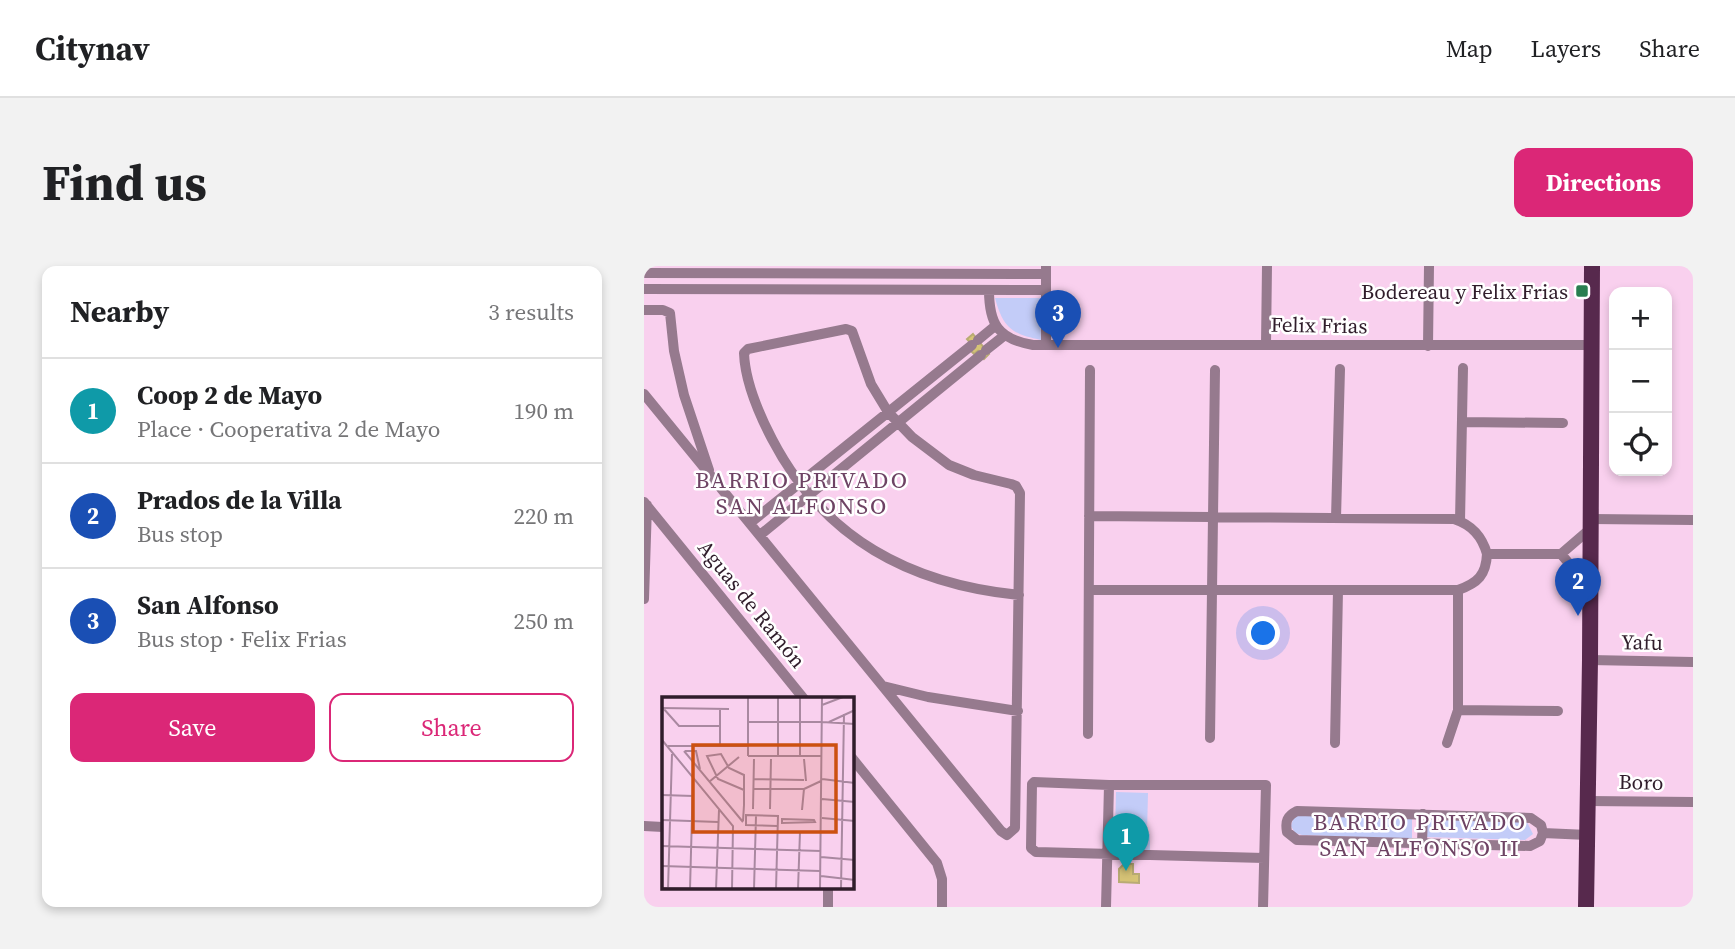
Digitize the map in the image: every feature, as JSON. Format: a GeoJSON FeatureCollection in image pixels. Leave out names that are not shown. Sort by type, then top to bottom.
{"type":"FeatureCollection","features":[{"type":"Feature","properties":{"kind":"main road"},"geometry":{"type":"LineString","coordinates":[[1587,907],[1592,266]]}},
{"type":"Feature","properties":{"kind":"street"},"geometry":{"type":"LineString","coordinates":[[1266,266],[1266,344]]}},
{"type":"Feature","properties":{"kind":"street"},"geometry":{"type":"LineString","coordinates":[[1428,346],[1429,266]]}},
{"type":"Feature","properties":{"kind":"street"},"geometry":{"type":"LineString","coordinates":[[846,269],[846,290]]}},
{"type":"Feature","properties":{"kind":"street"},"geometry":{"type":"LineString","coordinates":[[644,273],[846,269],[1046,270],[1046,345]]}},
{"type":"Feature","properties":{"kind":"street"},"geometry":{"type":"LineString","coordinates":[[644,289],[1046,290]]}},
{"type":"Feature","properties":{"kind":"street"},"geometry":{"type":"LineString","coordinates":[[760,535],[1005,335],[995,326],[990,312],[989,290]]}},
{"type":"Feature","properties":{"kind":"street"},"geometry":{"type":"LineString","coordinates":[[644,310],[663,310],[670,313],[674,351],[684,395],[712,477]]}},
{"type":"Feature","properties":{"kind":"street"},"geometry":{"type":"LineString","coordinates":[[750,523],[995,326]]}},
{"type":"Feature","properties":{"kind":"street"},"geometry":{"type":"LineString","coordinates":[[644,394],[1000,831],[1007,835],[1016,828],[1018,711],[1019,595],[1019,490],[1011,484],[974,475],[949,465],[929,452],[897,423],[866,373],[854,335],[849,330],[748,349],[744,353],[757,407],[782,458],[809,496],[850,533],[911,570],[953,585],[1019,595]]}},
{"type":"Feature","properties":{"kind":"street","name":"Felix Frias"},"geometry":{"type":"LineString","coordinates":[[1005,335],[1021,343],[1046,345],[1592,345]]}},
{"type":"Feature","properties":{"kind":"street"},"geometry":{"type":"LineString","coordinates":[[1460,521],[1463,368]]}},
{"type":"Feature","properties":{"kind":"street"},"geometry":{"type":"LineString","coordinates":[[1336,518],[1340,369]]}},
{"type":"Feature","properties":{"kind":"street"},"geometry":{"type":"LineString","coordinates":[[1088,734],[1090,370]]}},
{"type":"Feature","properties":{"kind":"street"},"geometry":{"type":"LineString","coordinates":[[1210,738],[1215,370]]}},
{"type":"Feature","properties":{"kind":"street"},"geometry":{"type":"LineString","coordinates":[[1462,422],[1563,423]]}},
{"type":"Feature","properties":{"kind":"street"},"geometry":{"type":"LineString","coordinates":[[644,599],[645,503]]}},
{"type":"Feature","properties":{"kind":"street","name":"Aguas de Ramón"},"geometry":{"type":"LineString","coordinates":[[645,503],[802,697]]}},
{"type":"Feature","properties":{"kind":"street"},"geometry":{"type":"LineString","coordinates":[[1089,516],[1454,519],[1478,533],[1487,554],[1483,576],[1477,582],[1458,590],[1089,590]]}},
{"type":"Feature","properties":{"kind":"street"},"geometry":{"type":"LineString","coordinates":[[1487,554],[1561,554],[1591,524],[1693,520]]}},
{"type":"Feature","properties":{"kind":"street"},"geometry":{"type":"LineString","coordinates":[[1561,554],[1590,588]]}},
{"type":"Feature","properties":{"kind":"street"},"geometry":{"type":"LineString","coordinates":[[1335,743],[1338,590]]}},
{"type":"Feature","properties":{"kind":"street"},"geometry":{"type":"LineString","coordinates":[[1447,743],[1458,710],[1458,590]]}},
{"type":"Feature","properties":{"kind":"street","name":"Yafu"},"geometry":{"type":"LineString","coordinates":[[1590,660],[1693,662]]}},
{"type":"Feature","properties":{"kind":"street"},"geometry":{"type":"LineString","coordinates":[[883,686],[939,699],[1018,711]]}},
{"type":"Feature","properties":{"kind":"street"},"geometry":{"type":"LineString","coordinates":[[1458,710],[1558,711]]}},
{"type":"Feature","properties":{"kind":"street"},"geometry":{"type":"LineString","coordinates":[[854,760],[937,863],[941,873],[942,907]]}},
{"type":"Feature","properties":{"kind":"street"},"geometry":{"type":"LineString","coordinates":[[1263,907],[1266,785],[1032,784],[1031,848],[1036,852],[1264,858]]}},
{"type":"Feature","properties":{"kind":"street"},"geometry":{"type":"LineString","coordinates":[[1106,907],[1109,785]]}},
{"type":"Feature","properties":{"kind":"street","name":"Boro"},"geometry":{"type":"LineString","coordinates":[[1588,801],[1693,802]]}},
{"type":"Feature","properties":{"kind":"street"},"geometry":{"type":"LineString","coordinates":[[1297,811],[1423,814],[1531,818],[1541,825],[1543,833],[1540,841],[1530,846],[1422,843],[1297,839],[1287,832],[1285,825],[1287,818],[1297,811]]}},
{"type":"Feature","properties":{"kind":"street"},"geometry":{"type":"LineString","coordinates":[[1422,843],[1423,814]]}},
{"type":"Feature","properties":{"kind":"street"},"geometry":{"type":"LineString","coordinates":[[644,826],[662,827]]}},
{"type":"Feature","properties":{"kind":"street"},"geometry":{"type":"LineString","coordinates":[[1543,833],[1588,835]]}},
{"type":"Feature","properties":{"kind":"shaded area"},"geometry":{"type":"Polygon","coordinates":[[[995,298],[1040,298],[1041,340],[1022,335],[1010,328],[1001,316],[995,298]]]}},
{"type":"Feature","properties":{"kind":"shaded area"},"geometry":{"type":"Polygon","coordinates":[[[1116,792],[1148,793],[1147,833],[1150,834],[1150,850],[1121,850],[1112,845],[1116,792]]]}},
{"type":"Feature","properties":{"kind":"shaded area"},"geometry":{"type":"Polygon","coordinates":[[[1294,816],[1412,816],[1412,839],[1302,835],[1295,833],[1291,826],[1294,816]]]}},
{"type":"Feature","properties":{"kind":"shaded area"},"geometry":{"type":"Polygon","coordinates":[[[1427,817],[1527,822],[1533,834],[1525,840],[1426,837],[1427,817]]]}},
{"type":"Feature","properties":{"kind":"building"},"geometry":{"type":"Polygon","coordinates":[[[973,334],[989,354],[984,359],[978,351],[974,354],[970,350],[974,347],[967,339],[973,334]]]}},
{"type":"Feature","properties":{"kind":"building"},"geometry":{"type":"Polygon","coordinates":[[[1124,864],[1133,864],[1133,874],[1139,874],[1139,883],[1119,882],[1119,869],[1124,864]]]}},
{"type":"Feature","properties":{"kind":"place","name":"Bodereau y Felix Frias"},"geometry":{"type":"Point","coordinates":[1582,291]}},
{"type":"Feature","properties":{"kind":"place","name":"San Alfonso"},"geometry":{"type":"Point","coordinates":[1058,348]}},
{"type":"Feature","properties":{"kind":"place","name":"Prados de la Villa"},"geometry":{"type":"Point","coordinates":[1578,616]}},
{"type":"Feature","properties":{"kind":"place","name":"Coop 2 de Mayo"},"geometry":{"type":"Point","coordinates":[1126,871]}},
{"type":"Feature","properties":{"kind":"district","name":"BARRIO PRIVADO SAN ALFONSO"},"geometry":{"type":"Point","coordinates":[802,493]}},
{"type":"Feature","properties":{"kind":"district","name":"BARRIO PRIVADO SAN ALFONSO II"},"geometry":{"type":"Point","coordinates":[1420,835]}}]}
